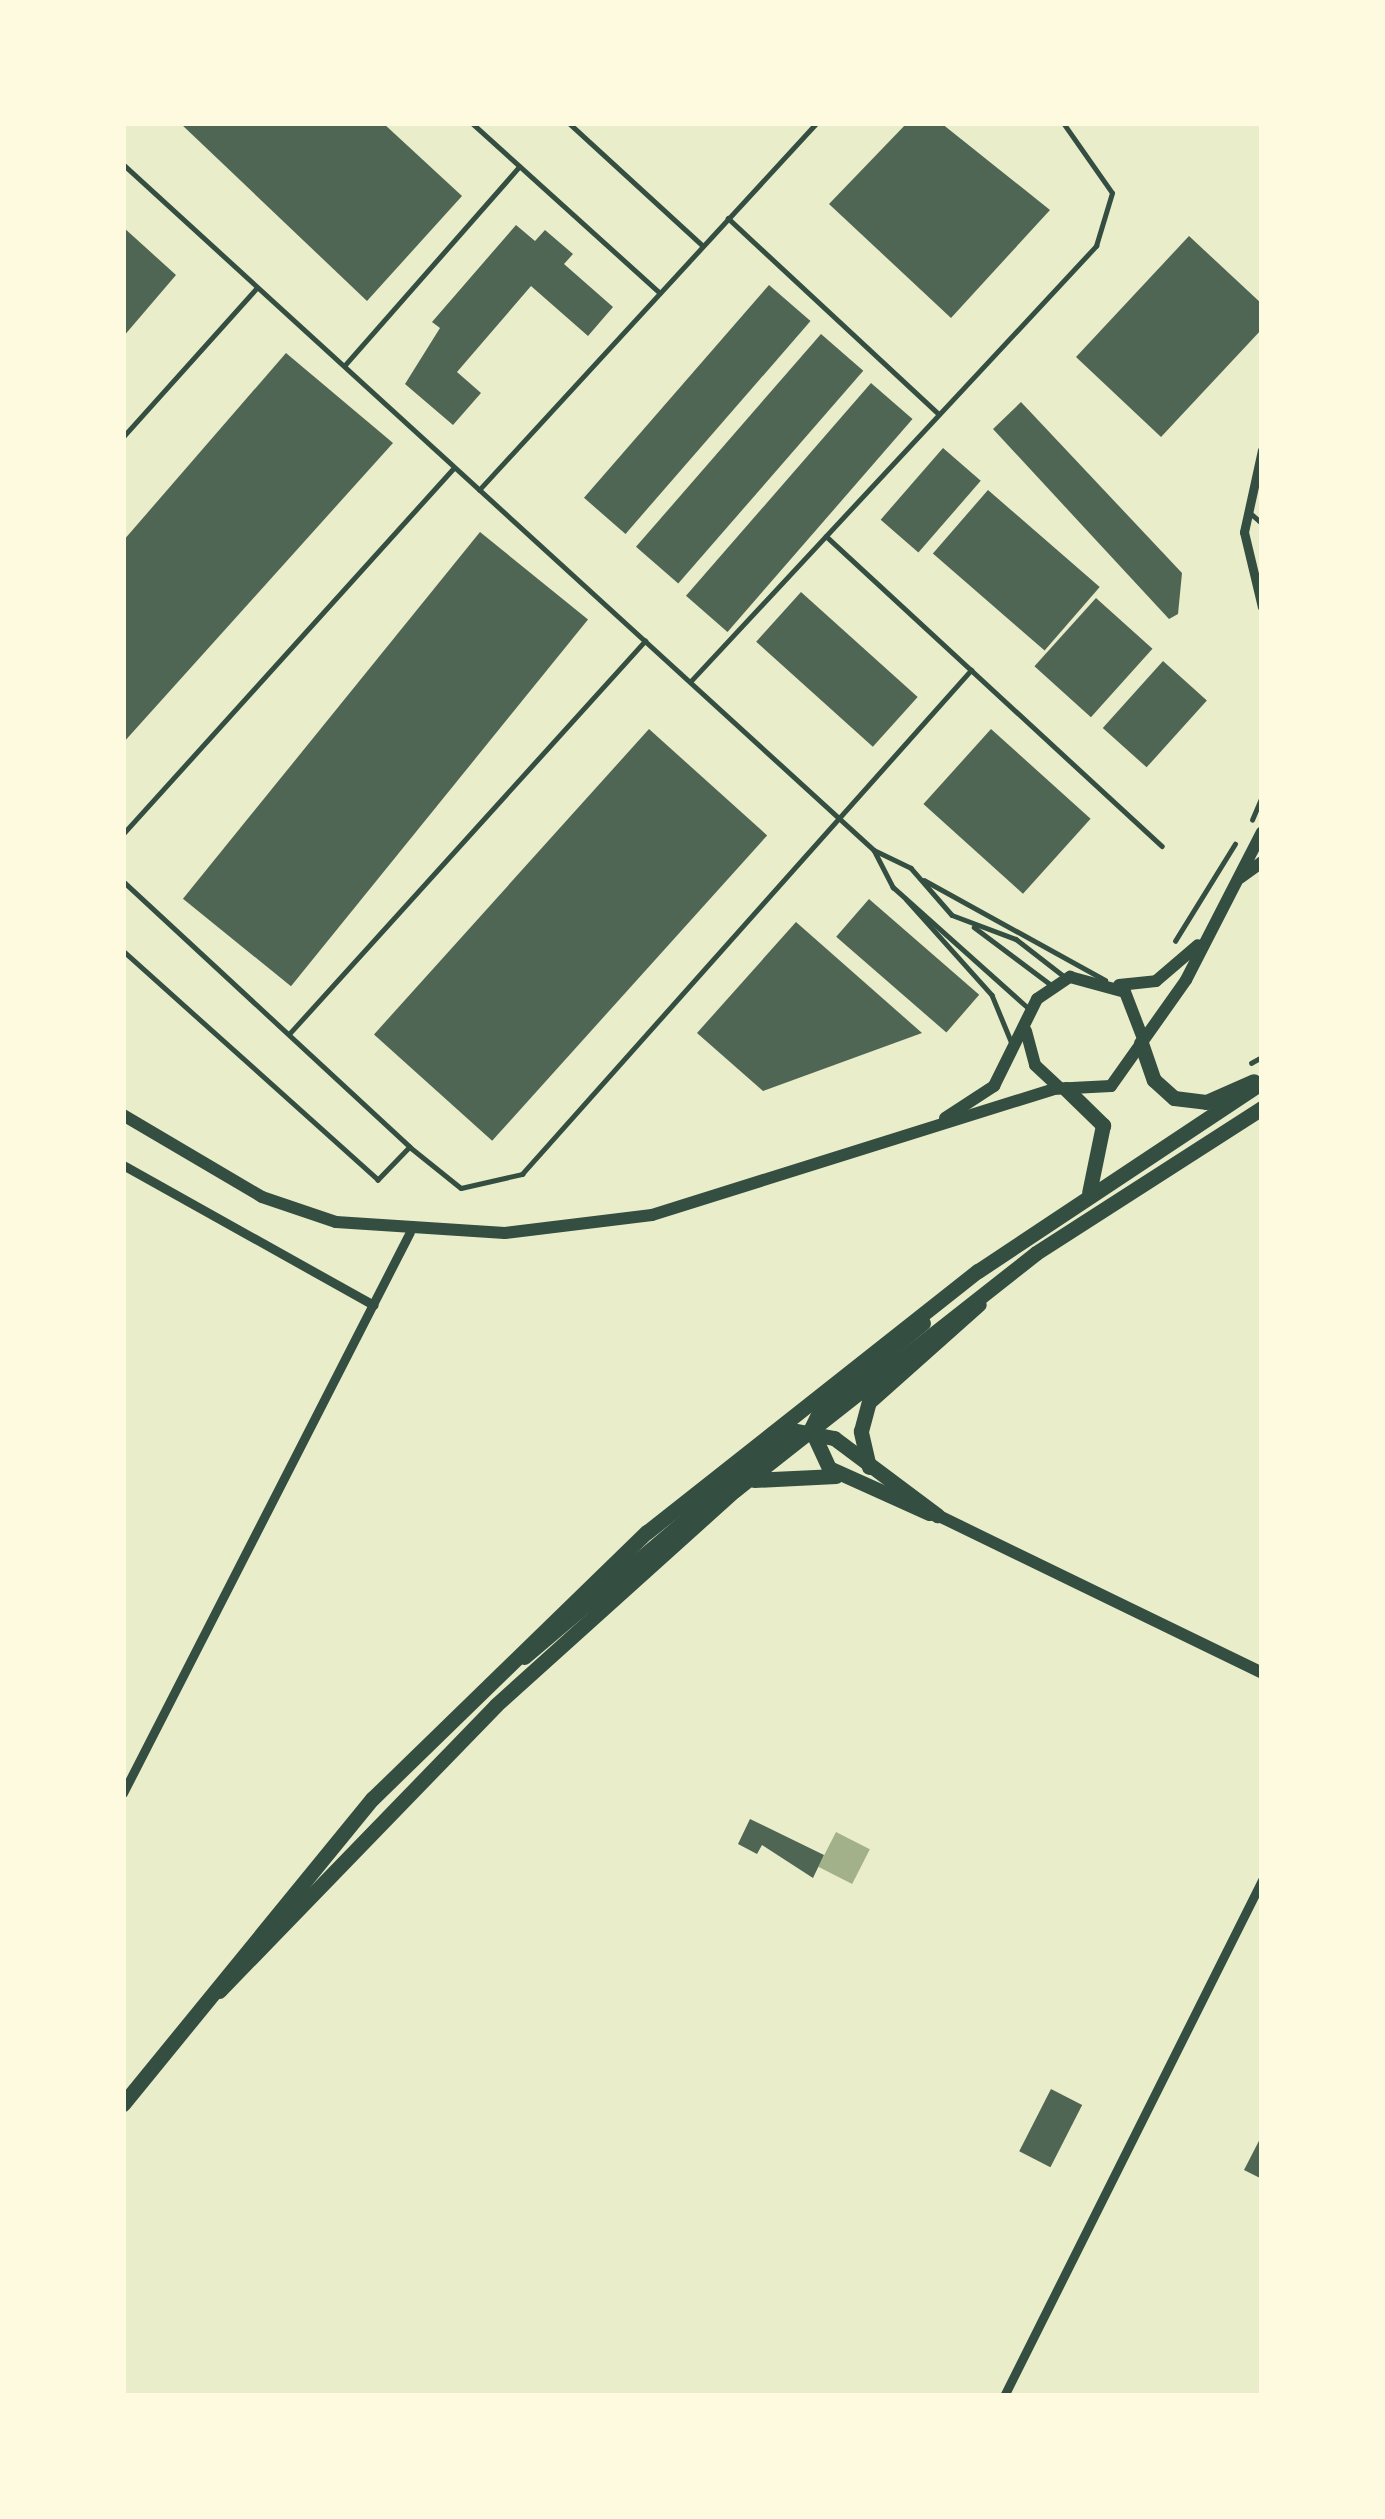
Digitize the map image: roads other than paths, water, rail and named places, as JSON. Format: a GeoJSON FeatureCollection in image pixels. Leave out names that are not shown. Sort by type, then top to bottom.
{"type":"FeatureCollection","features":[{"type":"Feature","properties":{"kind":"highway"},"geometry":{"type":"LineString","coordinates":[[1142,1043],[1154,1080],[1184,1101],[1262,1080]]}},
{"type":"Feature","properties":{"kind":"highway"},"geometry":{"type":"LineString","coordinates":[[123,2104],[318,1858],[481,1688],[760,1437],[978,1270],[1262,1080]]}},
{"type":"Feature","properties":{"kind":"highway"},"geometry":{"type":"LineString","coordinates":[[1066,1090],[1103,1125],[1089,1194]]}},
{"type":"Feature","properties":{"kind":"highway"},"geometry":{"type":"LineString","coordinates":[[175,2036],[496,1705],[735,1490],[997,1283],[1262,1108]]}},
{"type":"Feature","properties":{"kind":"highway"},"geometry":{"type":"LineString","coordinates":[[937,1515],[844,1478],[820,1460],[811,1429],[818,1409],[978,1270]]}},
{"type":"Feature","properties":{"kind":"highway"},"geometry":{"type":"LineString","coordinates":[[871,1470],[861,1431],[869,1402],[997,1283]]}},
{"type":"Feature","properties":{"kind":"highway"},"geometry":{"type":"LineString","coordinates":[[481,1688],[786,1433],[811,1429],[937,1515]]}},
{"type":"Feature","properties":{"kind":"highway"},"geometry":{"type":"LineString","coordinates":[[735,1490],[782,1472],[844,1478]]}},
{"type":"Feature","properties":{"kind":"street"},"geometry":{"type":"LineString","coordinates":[[1262,450],[1247,509],[1248,560],[1262,607]]}},
{"type":"Feature","properties":{"kind":"street"},"geometry":{"type":"LineString","coordinates":[[123,1115],[262,1197],[410,1232],[652,1215],[939,1122],[1066,1090],[1111,1086],[1142,1043],[1262,832]]}},
{"type":"Feature","properties":{"kind":"street"},"geometry":{"type":"LineString","coordinates":[[1234,882],[1262,862]]}},
{"type":"Feature","properties":{"kind":"street"},"geometry":{"type":"LineString","coordinates":[[939,1122],[988,1093],[1009,1062],[1028,1017],[1066,979],[1156,981],[1198,944]]}},
{"type":"Feature","properties":{"kind":"street"},"geometry":{"type":"LineString","coordinates":[[1107,981],[1136,1006],[1142,1043]]}},
{"type":"Feature","properties":{"kind":"street"},"geometry":{"type":"LineString","coordinates":[[1028,1017],[1035,1065],[1066,1090]]}},
{"type":"Feature","properties":{"kind":"street"},"geometry":{"type":"LineString","coordinates":[[123,1165],[374,1305]]}},
{"type":"Feature","properties":{"kind":"street"},"geometry":{"type":"LineString","coordinates":[[123,1792],[410,1232]]}},
{"type":"Feature","properties":{"kind":"street"},"geometry":{"type":"LineString","coordinates":[[937,1515],[1262,1673]]}},
{"type":"Feature","properties":{"kind":"street"},"geometry":{"type":"LineString","coordinates":[[1004,2396],[1262,1880]]}},
{"type":"Feature","properties":{"kind":"lane"},"geometry":{"type":"LineString","coordinates":[[472,123],[659,293]]}},
{"type":"Feature","properties":{"kind":"lane"},"geometry":{"type":"LineString","coordinates":[[569,123],[702,245]]}},
{"type":"Feature","properties":{"kind":"lane"},"geometry":{"type":"LineString","coordinates":[[479,490],[816,123]]}},
{"type":"Feature","properties":{"kind":"lane"},"geometry":{"type":"LineString","coordinates":[[690,682],[1096,247],[1112,193],[1063,123]]}},
{"type":"Feature","properties":{"kind":"lane"},"geometry":{"type":"LineString","coordinates":[[123,164],[874,850],[1107,981]]}},
{"type":"Feature","properties":{"kind":"lane"},"geometry":{"type":"LineString","coordinates":[[344,366],[519,166]]}},
{"type":"Feature","properties":{"kind":"lane"},"geometry":{"type":"LineString","coordinates":[[728,218],[940,415]]}},
{"type":"Feature","properties":{"kind":"lane"},"geometry":{"type":"LineString","coordinates":[[123,436],[258,287]]}},
{"type":"Feature","properties":{"kind":"lane"},"geometry":{"type":"LineString","coordinates":[[123,834],[454,467]]}},
{"type":"Feature","properties":{"kind":"lane"},"geometry":{"type":"LineString","coordinates":[[1247,509],[1262,523]]}},
{"type":"Feature","properties":{"kind":"lane"},"geometry":{"type":"LineString","coordinates":[[826,536],[1162,846]]}},
{"type":"Feature","properties":{"kind":"lane"},"geometry":{"type":"LineString","coordinates":[[1248,560],[1262,558]]}},
{"type":"Feature","properties":{"kind":"lane"},"geometry":{"type":"LineString","coordinates":[[289,1034],[645,641]]}},
{"type":"Feature","properties":{"kind":"lane"},"geometry":{"type":"LineString","coordinates":[[123,881],[410,1147],[461,1188],[522,1174],[971,670]]}},
{"type":"Feature","properties":{"kind":"lane"},"geometry":{"type":"LineString","coordinates":[[874,850],[906,899],[1000,1008],[1009,1062]]}},
{"type":"Feature","properties":{"kind":"lane"},"geometry":{"type":"LineString","coordinates":[[924,880],[961,920],[1032,980],[1066,979]]}},
{"type":"Feature","properties":{"kind":"lane"},"geometry":{"type":"LineString","coordinates":[[906,899],[1004,979],[1028,1017]]}},
{"type":"Feature","properties":{"kind":"lane"},"geometry":{"type":"LineString","coordinates":[[961,920],[1066,979]]}},
{"type":"Feature","properties":{"kind":"lane"},"geometry":{"type":"LineString","coordinates":[[123,951],[378,1180],[410,1147]]}}]}
